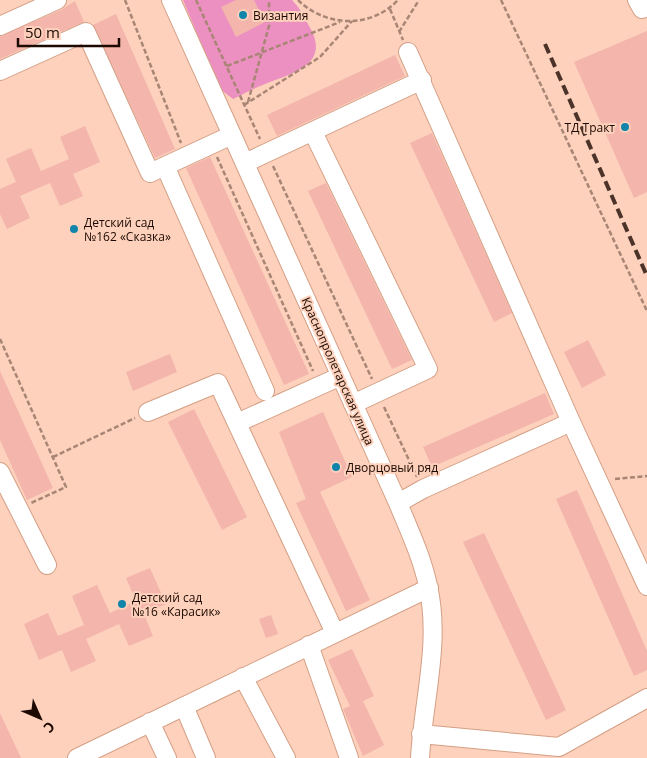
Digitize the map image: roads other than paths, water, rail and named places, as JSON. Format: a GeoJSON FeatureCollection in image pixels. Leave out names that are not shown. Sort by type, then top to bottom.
{"type":"FeatureCollection","features":[{"type":"Feature","properties":{"kind":"street"},"geometry":{"type":"LineString","coordinates":[[0,26],[57,0]]}},
{"type":"Feature","properties":{"kind":"street","name":"Краснопролетарская улица"},"geometry":{"type":"LineString","coordinates":[[172,0],[421,558],[429,588],[432,654],[421,734],[420,758]]}},
{"type":"Feature","properties":{"kind":"street"},"geometry":{"type":"LineString","coordinates":[[637,0],[642,9],[647,7]]}},
{"type":"Feature","properties":{"kind":"street"},"geometry":{"type":"LineString","coordinates":[[0,72],[86,32],[150,173],[232,135]]}},
{"type":"Feature","properties":{"kind":"street"},"geometry":{"type":"LineString","coordinates":[[408,52],[598,481],[647,586]]}},
{"type":"Feature","properties":{"kind":"street"},"geometry":{"type":"LineString","coordinates":[[245,163],[422,80]]}},
{"type":"Feature","properties":{"kind":"street"},"geometry":{"type":"LineString","coordinates":[[313,132],[428,368],[353,404]]}},
{"type":"Feature","properties":{"kind":"street"},"geometry":{"type":"LineString","coordinates":[[165,166],[265,391]]}},
{"type":"Feature","properties":{"kind":"street"},"geometry":{"type":"LineString","coordinates":[[237,423],[341,376]]}},
{"type":"Feature","properties":{"kind":"street"},"geometry":{"type":"LineString","coordinates":[[148,412],[218,383],[335,633]]}},
{"type":"Feature","properties":{"kind":"street"},"geometry":{"type":"LineString","coordinates":[[398,503],[423,489],[572,422]]}},
{"type":"Feature","properties":{"kind":"street"},"geometry":{"type":"LineString","coordinates":[[0,472],[47,565]]}},
{"type":"Feature","properties":{"kind":"street"},"geometry":{"type":"LineString","coordinates":[[77,758],[429,588]]}},
{"type":"Feature","properties":{"kind":"street"},"geometry":{"type":"LineString","coordinates":[[309,646],[349,758]]}},
{"type":"Feature","properties":{"kind":"street"},"geometry":{"type":"LineString","coordinates":[[244,677],[286,758]]}},
{"type":"Feature","properties":{"kind":"street"},"geometry":{"type":"LineString","coordinates":[[421,734],[559,747],[647,698]]}},
{"type":"Feature","properties":{"kind":"street"},"geometry":{"type":"LineString","coordinates":[[184,706],[206,758]]}},
{"type":"Feature","properties":{"kind":"street"},"geometry":{"type":"LineString","coordinates":[[150,722],[167,758]]}},
{"type":"Feature","properties":{"kind":"railway"},"geometry":{"type":"LineString","coordinates":[[545,44],[647,276]]}},
{"type":"Feature","properties":{"kind":"place","name":"Византия"},"geometry":{"type":"Point","coordinates":[243,15]}},
{"type":"Feature","properties":{"kind":"place","name":"ТД Тракт"},"geometry":{"type":"Point","coordinates":[625,127]}},
{"type":"Feature","properties":{"kind":"place","name":"Детский сад №162 «Сказка»"},"geometry":{"type":"Point","coordinates":[74,229]}},
{"type":"Feature","properties":{"kind":"place","name":"Дворцовый ряд"},"geometry":{"type":"Point","coordinates":[336,467]}},
{"type":"Feature","properties":{"kind":"place","name":"Детский сад №16 «Карасик»"},"geometry":{"type":"Point","coordinates":[122,604]}}]}
